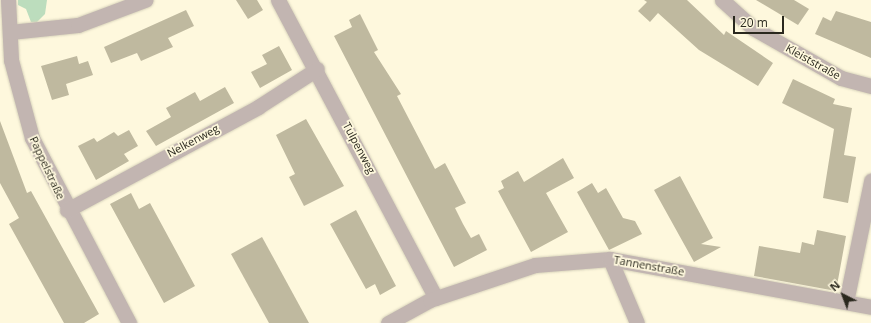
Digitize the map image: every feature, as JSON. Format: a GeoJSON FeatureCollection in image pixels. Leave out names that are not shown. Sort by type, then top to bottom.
{"type":"FeatureCollection","features":[{"type":"Feature","properties":{"kind":"street","name":"Pappelstraße"},"geometry":{"type":"LineString","coordinates":[[8,0],[11,60],[24,114],[45,169],[129,323]]}},
{"type":"Feature","properties":{"kind":"street"},"geometry":{"type":"LineString","coordinates":[[10,32],[78,25],[145,0]]}},
{"type":"Feature","properties":{"kind":"street","name":"Tulpenweg"},"geometry":{"type":"LineString","coordinates":[[278,0],[317,69],[436,298]]}},
{"type":"Feature","properties":{"kind":"street","name":"Kleiststraße"},"geometry":{"type":"LineString","coordinates":[[722,0],[754,28],[841,78],[871,86]]}},
{"type":"Feature","properties":{"kind":"street","name":"Nelkenweg"},"geometry":{"type":"LineString","coordinates":[[67,210],[258,107],[317,69]]}},
{"type":"Feature","properties":{"kind":"street"},"geometry":{"type":"LineString","coordinates":[[846,302],[871,180]]}},
{"type":"Feature","properties":{"kind":"street"},"geometry":{"type":"LineString","coordinates":[[610,259],[637,323]]}},
{"type":"Feature","properties":{"kind":"street","name":"Tannenstraße"},"geometry":{"type":"LineString","coordinates":[[388,323],[436,298],[535,265],[610,259],[871,307]]}},
{"type":"Feature","properties":{"kind":"green space"},"geometry":{"type":"Polygon","coordinates":[[[18,0],[47,0],[45,14],[37,22],[31,22],[26,9],[18,5],[18,0]]]}},
{"type":"Feature","properties":{"kind":"building"},"geometry":{"type":"Polygon","coordinates":[[[236,0],[257,0],[263,10],[248,19],[236,0]]]}},
{"type":"Feature","properties":{"kind":"building"},"geometry":{"type":"Polygon","coordinates":[[[644,0],[687,0],[724,35],[726,31],[773,63],[758,86],[699,50],[658,13],[650,22],[638,11],[647,2],[644,0]]]}},
{"type":"Feature","properties":{"kind":"building"},"geometry":{"type":"Polygon","coordinates":[[[756,0],[794,0],[809,9],[798,25],[756,0]]]}},
{"type":"Feature","properties":{"kind":"building"},"geometry":{"type":"Polygon","coordinates":[[[186,10],[194,26],[168,38],[173,47],[141,61],[137,53],[111,63],[104,47],[186,10]]]}},
{"type":"Feature","properties":{"kind":"building"},"geometry":{"type":"Polygon","coordinates":[[[836,11],[871,22],[871,58],[815,34],[823,17],[831,21],[836,11]]]}},
{"type":"Feature","properties":{"kind":"building"},"geometry":{"type":"Polygon","coordinates":[[[360,14],[378,50],[374,52],[401,94],[397,96],[435,169],[445,163],[466,203],[455,208],[463,224],[471,238],[479,234],[487,250],[454,267],[334,36],[352,27],[349,20],[360,14]]]}},
{"type":"Feature","properties":{"kind":"building"},"geometry":{"type":"Polygon","coordinates":[[[279,46],[292,70],[260,88],[251,72],[267,64],[262,55],[279,46]]]}},
{"type":"Feature","properties":{"kind":"building"},"geometry":{"type":"Polygon","coordinates":[[[77,56],[79,64],[88,61],[93,75],[66,84],[69,95],[52,100],[41,66],[77,56]]]}},
{"type":"Feature","properties":{"kind":"building"},"geometry":{"type":"Polygon","coordinates":[[[793,79],[835,99],[833,104],[852,108],[844,155],[856,157],[848,203],[823,198],[834,129],[782,103],[793,79]]]}},
{"type":"Feature","properties":{"kind":"building"},"geometry":{"type":"Polygon","coordinates":[[[225,87],[234,103],[156,146],[146,131],[171,117],[166,108],[195,92],[200,101],[225,87]]]}},
{"type":"Feature","properties":{"kind":"building"},"geometry":{"type":"Polygon","coordinates":[[[306,119],[344,186],[304,206],[289,177],[295,174],[276,135],[306,119]]]}},
{"type":"Feature","properties":{"kind":"building"},"geometry":{"type":"Polygon","coordinates":[[[0,121],[27,193],[31,191],[99,314],[84,323],[64,323],[9,224],[19,218],[0,183],[0,121]]]}},
{"type":"Feature","properties":{"kind":"building"},"geometry":{"type":"Polygon","coordinates":[[[129,130],[138,146],[124,154],[129,161],[96,180],[78,146],[94,138],[97,142],[114,132],[118,136],[129,130]]]}},
{"type":"Feature","properties":{"kind":"building"},"geometry":{"type":"Polygon","coordinates":[[[563,158],[574,178],[546,193],[568,232],[531,252],[498,191],[504,188],[501,181],[518,171],[524,182],[563,158]]]}},
{"type":"Feature","properties":{"kind":"building"},"geometry":{"type":"Polygon","coordinates":[[[680,176],[713,238],[701,244],[721,247],[694,262],[654,190],[680,176]]]}},
{"type":"Feature","properties":{"kind":"building"},"geometry":{"type":"Polygon","coordinates":[[[592,183],[598,193],[606,188],[623,218],[635,221],[642,234],[609,250],[577,192],[592,183]]]}},
{"type":"Feature","properties":{"kind":"building"},"geometry":{"type":"Polygon","coordinates":[[[131,193],[139,209],[150,203],[195,286],[164,303],[110,204],[131,193]]]}},
{"type":"Feature","properties":{"kind":"building"},"geometry":{"type":"Polygon","coordinates":[[[356,210],[396,286],[380,295],[375,284],[366,289],[330,224],[356,210]]]}},
{"type":"Feature","properties":{"kind":"building"},"geometry":{"type":"Polygon","coordinates":[[[817,230],[846,236],[836,291],[754,276],[759,246],[800,253],[802,242],[814,245],[817,230]]]}},
{"type":"Feature","properties":{"kind":"building"},"geometry":{"type":"Polygon","coordinates":[[[262,237],[309,323],[269,323],[231,254],[262,237]]]}}]}
